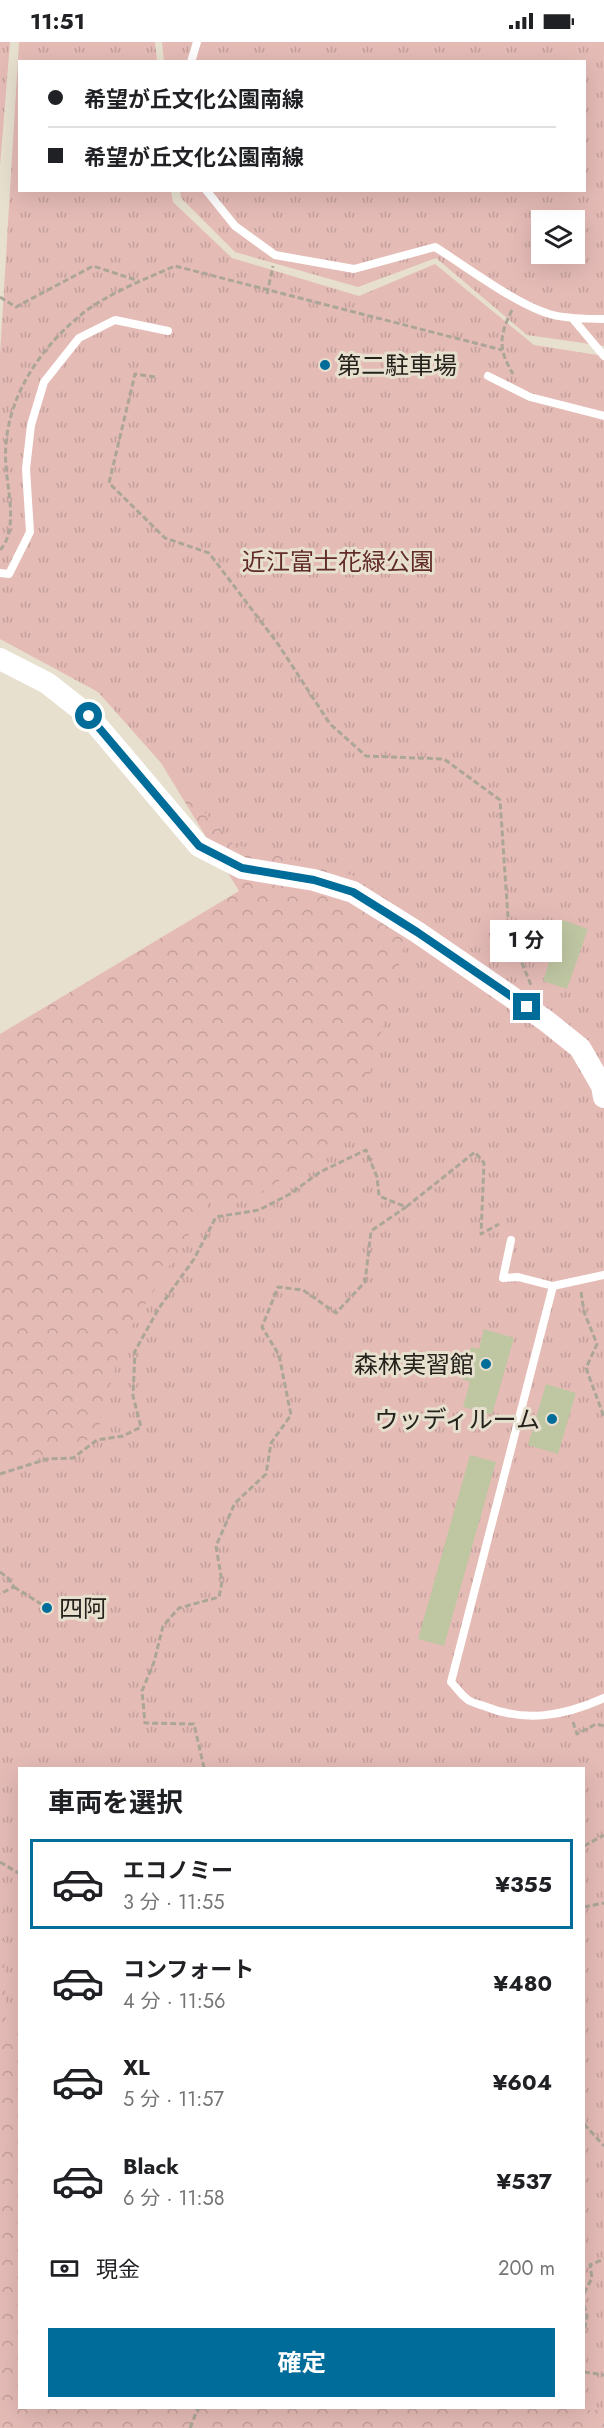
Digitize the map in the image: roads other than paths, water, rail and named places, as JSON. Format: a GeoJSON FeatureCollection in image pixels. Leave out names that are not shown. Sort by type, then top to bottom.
{"type":"FeatureCollection","features":[{"type":"Feature","properties":{"kind":"main road"},"geometry":{"type":"LineString","coordinates":[[0,659],[46,683],[89,716],[199,846],[242,868],[314,880],[353,892],[417,932],[545,1020],[580,1048],[603,1086]]}},
{"type":"Feature","properties":{"kind":"lane"},"geometry":{"type":"LineString","coordinates":[[192,60],[196,42]]}},
{"type":"Feature","properties":{"kind":"lane"},"geometry":{"type":"LineString","coordinates":[[208,192],[235,226],[275,255],[354,269],[435,247],[518,299],[550,314],[573,319],[604,319]]}},
{"type":"Feature","properties":{"kind":"lane"},"geometry":{"type":"LineString","coordinates":[[573,319],[604,356]]}},
{"type":"Feature","properties":{"kind":"lane"},"geometry":{"type":"LineString","coordinates":[[0,573],[9,574],[30,532],[26,469],[31,425],[45,382],[79,338],[115,320],[168,331]]}},
{"type":"Feature","properties":{"kind":"lane"},"geometry":{"type":"LineString","coordinates":[[488,376],[530,397],[604,416]]}},
{"type":"Feature","properties":{"kind":"lane"},"geometry":{"type":"LineString","coordinates":[[511,1240],[503,1278],[518,1277],[553,1286],[604,1275]]}},
{"type":"Feature","properties":{"kind":"lane"},"geometry":{"type":"LineString","coordinates":[[553,1286],[451,1682],[466,1699],[503,1714],[544,1717],[570,1712],[604,1698]]}},
{"type":"Feature","properties":{"kind":"place","name":"第二駐車場"},"geometry":{"type":"Point","coordinates":[325,365]}},
{"type":"Feature","properties":{"kind":"place","name":"森林実習館"},"geometry":{"type":"Point","coordinates":[486,1364]}},
{"type":"Feature","properties":{"kind":"place","name":"ウッディルーム"},"geometry":{"type":"Point","coordinates":[552,1419]}},
{"type":"Feature","properties":{"kind":"place","name":"四阿"},"geometry":{"type":"Point","coordinates":[47,1608]}},
{"type":"Feature","properties":{"kind":"park label","name":"近江富士花緑公園"},"geometry":{"type":"Point","coordinates":[338,561]}}]}
